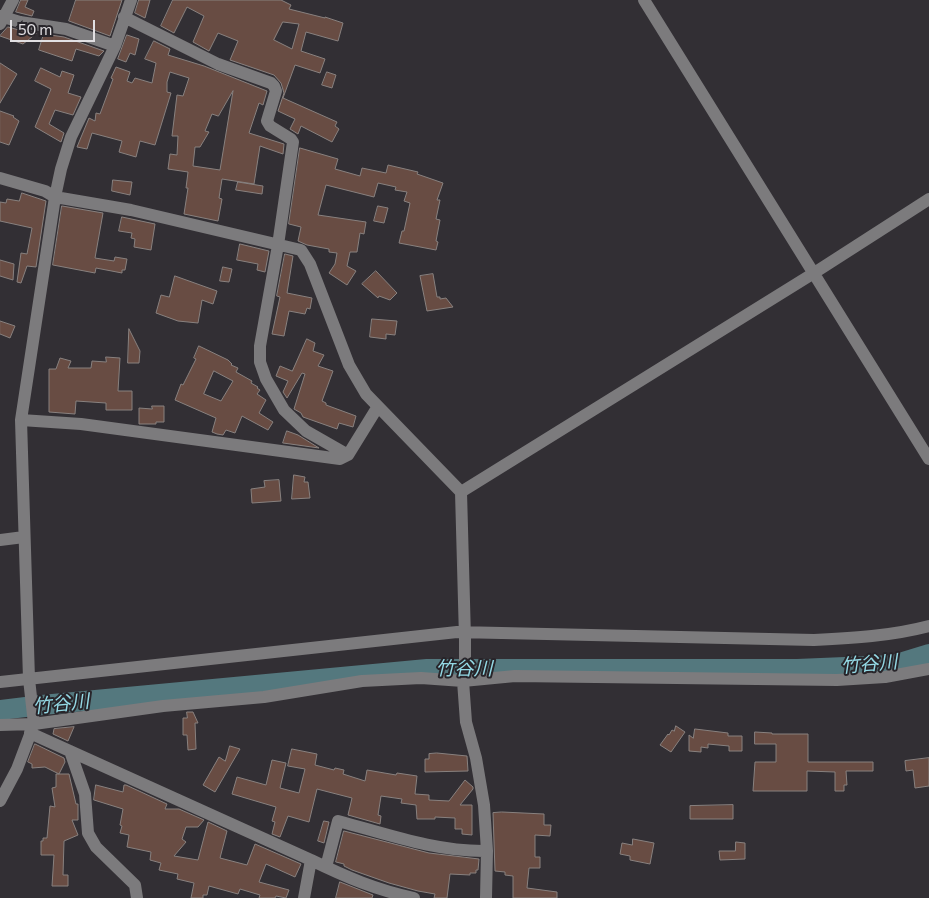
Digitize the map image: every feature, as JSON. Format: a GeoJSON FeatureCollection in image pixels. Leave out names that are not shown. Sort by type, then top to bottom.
{"type":"FeatureCollection","features":[{"type":"Feature","properties":{"kind":"street"},"geometry":{"type":"LineString","coordinates":[[12,0],[1,19],[66,29],[115,46]]}},
{"type":"Feature","properties":{"kind":"street"},"geometry":{"type":"LineString","coordinates":[[0,801],[17,769],[32,725],[20,420],[56,197],[61,169],[71,137],[115,46],[131,0]]}},
{"type":"Feature","properties":{"kind":"street"},"geometry":{"type":"LineString","coordinates":[[644,0],[929,459]]}},
{"type":"Feature","properties":{"kind":"street"},"geometry":{"type":"LineString","coordinates":[[124,17],[218,64],[271,83],[274,86],[276,91],[267,121],[270,126],[293,142],[260,346],[260,362],[266,379],[284,410],[306,431],[348,455]]}},
{"type":"Feature","properties":{"kind":"street"},"geometry":{"type":"LineString","coordinates":[[0,178],[56,197],[131,210],[301,250],[310,264],[349,365],[366,394],[377,408],[461,492],[466,722],[476,758],[484,805],[487,851],[486,898]]}},
{"type":"Feature","properties":{"kind":"street"},"geometry":{"type":"LineString","coordinates":[[461,492],[814,273],[929,199]]}},
{"type":"Feature","properties":{"kind":"street"},"geometry":{"type":"LineString","coordinates":[[20,420],[81,424],[340,459],[348,455],[377,408]]}},
{"type":"Feature","properties":{"kind":"street"},"geometry":{"type":"LineString","coordinates":[[0,540],[24,536]]}},
{"type":"Feature","properties":{"kind":"street"},"geometry":{"type":"LineString","coordinates":[[0,682],[30,684],[464,635],[814,640],[865,638],[907,632],[929,626]]}},
{"type":"Feature","properties":{"kind":"street"},"geometry":{"type":"LineString","coordinates":[[0,725],[32,725],[163,706],[264,696],[362,681],[515,676],[837,680],[885,677],[929,669]]}},
{"type":"Feature","properties":{"kind":"street"},"geometry":{"type":"LineString","coordinates":[[32,725],[70,751],[347,878],[385,892],[414,898]]}},
{"type":"Feature","properties":{"kind":"street"},"geometry":{"type":"LineString","coordinates":[[70,751],[85,794],[88,833],[96,847],[135,884],[137,898]]}},
{"type":"Feature","properties":{"kind":"street"},"geometry":{"type":"LineString","coordinates":[[326,867],[338,821],[444,849],[487,851]]}},
{"type":"Feature","properties":{"kind":"street"},"geometry":{"type":"LineString","coordinates":[[304,898],[311,860]]}},
{"type":"Feature","properties":{"kind":"building"},"geometry":{"type":"Polygon","coordinates":[[[21,0],[28,0],[25,7],[34,11],[32,16],[16,12],[21,0]]]}},
{"type":"Feature","properties":{"kind":"building"},"geometry":{"type":"Polygon","coordinates":[[[76,0],[122,0],[110,36],[69,21],[76,0]]]}},
{"type":"Feature","properties":{"kind":"building"},"geometry":{"type":"Polygon","coordinates":[[[139,0],[150,0],[145,18],[135,13],[139,0]]]}},
{"type":"Feature","properties":{"kind":"building"},"geometry":{"type":"Polygon","coordinates":[[[173,0],[281,0],[291,5],[289,9],[343,23],[338,41],[306,32],[301,51],[325,59],[320,73],[295,65],[283,98],[337,122],[335,126],[339,129],[332,142],[301,126],[298,134],[290,129],[295,119],[278,111],[284,93],[281,83],[274,75],[230,60],[238,41],[218,33],[209,51],[193,42],[204,16],[187,7],[174,33],[161,26],[173,0]],[[283,22],[274,40],[292,49],[299,24],[283,22]]]}},
{"type":"Feature","properties":{"kind":"building"},"geometry":{"type":"Polygon","coordinates":[[[8,27],[37,33],[23,44],[0,36],[8,27]]]}},
{"type":"Feature","properties":{"kind":"building"},"geometry":{"type":"Polygon","coordinates":[[[44,34],[64,37],[104,51],[99,56],[76,49],[72,61],[39,50],[44,34]]]}},
{"type":"Feature","properties":{"kind":"building"},"geometry":{"type":"Polygon","coordinates":[[[127,35],[139,39],[135,55],[130,53],[126,62],[118,59],[127,35]]]}},
{"type":"Feature","properties":{"kind":"building"},"geometry":{"type":"Polygon","coordinates":[[[154,41],[170,49],[168,55],[204,66],[267,91],[263,105],[259,103],[249,133],[284,144],[283,154],[260,146],[254,184],[222,179],[219,198],[222,199],[218,221],[184,214],[188,188],[186,188],[188,172],[168,169],[170,154],[177,155],[178,136],[172,136],[177,95],[183,96],[189,78],[170,72],[167,92],[171,93],[155,145],[140,141],[136,157],[119,152],[122,141],[92,133],[87,149],[77,147],[89,118],[95,121],[96,113],[100,114],[116,67],[130,72],[127,81],[132,83],[135,78],[152,83],[156,63],[145,59],[154,41]],[[233,91],[218,116],[212,114],[205,131],[209,132],[200,147],[195,147],[193,166],[220,170],[233,91]]]}},
{"type":"Feature","properties":{"kind":"building"},"geometry":{"type":"Polygon","coordinates":[[[0,63],[17,74],[0,103],[0,63]]]}},
{"type":"Feature","properties":{"kind":"building"},"geometry":{"type":"Polygon","coordinates":[[[41,68],[60,77],[62,71],[74,75],[68,93],[81,97],[73,115],[55,110],[49,124],[64,133],[61,142],[35,127],[51,89],[35,81],[41,68]]]}},
{"type":"Feature","properties":{"kind":"building"},"geometry":{"type":"Polygon","coordinates":[[[327,72],[336,75],[332,88],[322,85],[327,72]]]}},
{"type":"Feature","properties":{"kind":"building"},"geometry":{"type":"Polygon","coordinates":[[[0,111],[14,116],[19,121],[9,145],[0,142],[0,111]]]}},
{"type":"Feature","properties":{"kind":"building"},"geometry":{"type":"Polygon","coordinates":[[[300,148],[338,159],[335,169],[360,176],[362,168],[386,173],[388,165],[418,172],[417,174],[443,183],[437,200],[440,200],[436,219],[440,220],[436,250],[399,243],[402,231],[404,231],[410,203],[404,201],[407,192],[395,190],[396,187],[378,183],[374,197],[326,185],[318,215],[366,222],[364,234],[360,233],[357,252],[350,252],[347,266],[356,271],[347,285],[329,273],[335,264],[337,253],[298,241],[301,227],[289,224],[300,148]]]}},
{"type":"Feature","properties":{"kind":"building"},"geometry":{"type":"Polygon","coordinates":[[[113,180],[132,182],[130,195],[112,191],[113,180]]]}},
{"type":"Feature","properties":{"kind":"building"},"geometry":{"type":"Polygon","coordinates":[[[238,182],[263,186],[262,194],[236,190],[238,182]]]}},
{"type":"Feature","properties":{"kind":"building"},"geometry":{"type":"Polygon","coordinates":[[[22,193],[46,201],[36,267],[27,266],[21,283],[17,282],[21,253],[27,254],[32,228],[0,221],[0,202],[6,203],[7,199],[19,201],[22,193]]]}},
{"type":"Feature","properties":{"kind":"building"},"geometry":{"type":"Polygon","coordinates":[[[62,206],[103,213],[95,258],[114,261],[115,257],[127,259],[125,270],[122,270],[122,273],[96,268],[95,273],[53,265],[62,206]]]}},
{"type":"Feature","properties":{"kind":"building"},"geometry":{"type":"Polygon","coordinates":[[[378,206],[388,208],[384,223],[374,221],[378,206]]]}},
{"type":"Feature","properties":{"kind":"building"},"geometry":{"type":"Polygon","coordinates":[[[122,217],[155,224],[151,250],[134,247],[135,239],[131,238],[132,233],[119,231],[122,217]]]}},
{"type":"Feature","properties":{"kind":"building"},"geometry":{"type":"Polygon","coordinates":[[[240,244],[269,251],[265,272],[257,270],[258,264],[237,260],[240,244]]]}},
{"type":"Feature","properties":{"kind":"building"},"geometry":{"type":"Polygon","coordinates":[[[285,254],[293,256],[287,293],[312,298],[310,309],[307,308],[305,314],[289,311],[284,336],[272,334],[280,297],[277,296],[285,254]]]}},
{"type":"Feature","properties":{"kind":"building"},"geometry":{"type":"Polygon","coordinates":[[[0,260],[14,264],[13,280],[0,276],[0,260]]]}},
{"type":"Feature","properties":{"kind":"building"},"geometry":{"type":"Polygon","coordinates":[[[223,267],[232,269],[229,282],[220,281],[223,267]]]}},
{"type":"Feature","properties":{"kind":"building"},"geometry":{"type":"Polygon","coordinates":[[[376,271],[397,293],[390,300],[379,296],[378,298],[362,284],[376,271]]]}},
{"type":"Feature","properties":{"kind":"building"},"geometry":{"type":"Polygon","coordinates":[[[433,274],[437,297],[440,297],[440,299],[446,298],[453,307],[427,311],[420,276],[433,274]]]}},
{"type":"Feature","properties":{"kind":"building"},"geometry":{"type":"Polygon","coordinates":[[[175,276],[217,291],[213,304],[202,300],[198,323],[178,321],[156,313],[161,295],[169,297],[175,276]]]}},
{"type":"Feature","properties":{"kind":"building"},"geometry":{"type":"Polygon","coordinates":[[[372,319],[397,321],[395,335],[386,334],[386,339],[370,337],[372,319]]]}},
{"type":"Feature","properties":{"kind":"building"},"geometry":{"type":"Polygon","coordinates":[[[0,321],[15,326],[10,338],[0,334],[0,321]]]}},
{"type":"Feature","properties":{"kind":"building"},"geometry":{"type":"Polygon","coordinates":[[[129,329],[140,351],[139,363],[128,363],[129,329]]]}},
{"type":"Feature","properties":{"kind":"building"},"geometry":{"type":"Polygon","coordinates":[[[307,339],[315,343],[313,351],[324,355],[318,366],[333,371],[322,401],[326,405],[356,416],[353,427],[339,423],[337,429],[303,417],[301,413],[294,409],[305,374],[302,373],[287,398],[283,392],[288,381],[276,376],[280,366],[292,371],[307,339]]]}},
{"type":"Feature","properties":{"kind":"building"},"geometry":{"type":"Polygon","coordinates":[[[199,346],[228,360],[231,365],[238,368],[236,372],[252,381],[251,383],[260,390],[257,394],[266,400],[259,413],[273,422],[268,430],[242,416],[235,433],[226,430],[223,435],[217,434],[212,432],[216,418],[175,400],[181,384],[183,385],[196,359],[194,358],[199,346]],[[214,371],[204,394],[221,401],[233,381],[214,371]]]}},
{"type":"Feature","properties":{"kind":"building"},"geometry":{"type":"Polygon","coordinates":[[[106,357],[120,358],[118,391],[132,391],[132,410],[106,410],[106,403],[76,401],[75,414],[49,412],[49,369],[56,369],[60,358],[71,361],[68,368],[91,368],[92,361],[106,362],[106,357]]]}},
{"type":"Feature","properties":{"kind":"building"},"geometry":{"type":"Polygon","coordinates":[[[152,406],[164,406],[164,422],[139,424],[139,408],[152,409],[152,406]]]}},
{"type":"Feature","properties":{"kind":"building"},"geometry":{"type":"Polygon","coordinates":[[[287,431],[298,435],[319,448],[283,443],[287,431]]]}},
{"type":"Feature","properties":{"kind":"building"},"geometry":{"type":"Polygon","coordinates":[[[294,475],[305,477],[304,482],[308,482],[310,498],[292,499],[294,475]]]}},
{"type":"Feature","properties":{"kind":"building"},"geometry":{"type":"Polygon","coordinates":[[[279,480],[281,501],[252,503],[251,489],[265,487],[264,481],[279,480]]]}},
{"type":"Feature","properties":{"kind":"building"},"geometry":{"type":"Polygon","coordinates":[[[187,712],[193,712],[198,723],[195,723],[196,749],[188,750],[187,735],[183,735],[183,718],[187,718],[187,712]]]}},
{"type":"Feature","properties":{"kind":"building"},"geometry":{"type":"Polygon","coordinates":[[[676,726],[685,732],[671,752],[660,745],[672,730],[674,731],[676,726]]]}},
{"type":"Feature","properties":{"kind":"building"},"geometry":{"type":"Polygon","coordinates":[[[74,727],[68,741],[53,734],[54,729],[74,727]]]}},
{"type":"Feature","properties":{"kind":"building"},"geometry":{"type":"Polygon","coordinates":[[[695,729],[728,733],[728,736],[742,736],[742,751],[729,751],[729,746],[708,744],[708,748],[701,747],[701,752],[689,751],[689,735],[693,738],[695,729]]]}},
{"type":"Feature","properties":{"kind":"building"},"geometry":{"type":"Polygon","coordinates":[[[755,732],[808,734],[808,762],[873,762],[873,771],[846,771],[847,785],[844,785],[844,791],[835,791],[835,772],[807,771],[807,791],[753,791],[755,762],[776,762],[776,744],[755,744],[755,732]]]}},
{"type":"Feature","properties":{"kind":"building"},"geometry":{"type":"Polygon","coordinates":[[[35,744],[64,758],[65,762],[59,774],[45,767],[32,768],[32,764],[28,762],[35,744]]]}},
{"type":"Feature","properties":{"kind":"building"},"geometry":{"type":"Polygon","coordinates":[[[230,746],[240,749],[215,792],[203,785],[219,757],[225,761],[230,746]]]}},
{"type":"Feature","properties":{"kind":"building"},"geometry":{"type":"Polygon","coordinates":[[[292,749],[317,754],[315,765],[334,770],[335,768],[344,770],[343,774],[365,781],[367,770],[396,775],[397,773],[417,776],[415,794],[429,795],[429,800],[449,801],[465,780],[473,789],[460,805],[472,805],[472,835],[462,834],[462,829],[455,829],[455,818],[435,817],[435,819],[417,819],[416,805],[401,803],[402,799],[381,796],[378,815],[381,816],[380,824],[348,815],[352,798],[317,789],[309,822],[288,816],[280,837],[272,834],[275,822],[272,821],[276,807],[232,794],[237,777],[266,785],[272,760],[286,763],[280,788],[299,793],[305,769],[288,766],[292,749]]]}},
{"type":"Feature","properties":{"kind":"building"},"geometry":{"type":"Polygon","coordinates":[[[429,754],[467,756],[468,771],[425,772],[425,759],[429,759],[429,754]]]}},
{"type":"Feature","properties":{"kind":"building"},"geometry":{"type":"Polygon","coordinates":[[[929,758],[929,786],[915,788],[913,770],[906,771],[905,761],[929,758]]]}},
{"type":"Feature","properties":{"kind":"building"},"geometry":{"type":"Polygon","coordinates":[[[56,774],[69,774],[76,804],[78,804],[78,820],[72,820],[78,835],[64,841],[63,875],[68,875],[68,886],[52,886],[54,855],[41,855],[41,841],[43,841],[43,838],[47,838],[50,806],[55,807],[52,788],[56,787],[56,774]]]}},
{"type":"Feature","properties":{"kind":"building"},"geometry":{"type":"Polygon","coordinates":[[[96,785],[123,792],[124,785],[126,785],[167,804],[165,809],[179,809],[204,820],[198,827],[186,827],[182,839],[186,842],[174,856],[198,860],[208,822],[227,831],[220,858],[247,865],[255,844],[301,864],[295,877],[266,864],[259,882],[289,890],[286,898],[276,896],[275,898],[259,898],[260,895],[240,889],[238,894],[209,886],[207,895],[203,895],[203,898],[191,898],[194,883],[177,879],[178,874],[159,870],[161,863],[150,860],[151,852],[127,847],[129,835],[120,833],[123,809],[94,800],[96,785]]]}},
{"type":"Feature","properties":{"kind":"building"},"geometry":{"type":"Polygon","coordinates":[[[733,805],[733,819],[690,819],[690,806],[733,805]]]}},
{"type":"Feature","properties":{"kind":"building"},"geometry":{"type":"Polygon","coordinates":[[[493,813],[544,814],[544,825],[551,825],[550,836],[535,835],[535,857],[540,857],[540,868],[529,868],[527,888],[557,892],[557,898],[513,898],[513,876],[505,875],[505,872],[495,871],[493,813]]]}},
{"type":"Feature","properties":{"kind":"building"},"geometry":{"type":"Polygon","coordinates":[[[324,821],[329,822],[324,843],[318,841],[324,821]]]}},
{"type":"Feature","properties":{"kind":"building"},"geometry":{"type":"Polygon","coordinates":[[[344,831],[429,853],[479,859],[478,870],[476,870],[476,873],[470,873],[470,875],[450,874],[447,898],[434,898],[435,894],[389,883],[352,870],[344,866],[344,864],[336,862],[344,831]]]}},
{"type":"Feature","properties":{"kind":"building"},"geometry":{"type":"Polygon","coordinates":[[[633,839],[654,843],[650,864],[630,860],[630,856],[620,854],[622,843],[632,845],[633,839]]]}},
{"type":"Feature","properties":{"kind":"building"},"geometry":{"type":"Polygon","coordinates":[[[736,842],[745,843],[745,859],[720,860],[719,851],[735,851],[736,842]]]}},
{"type":"Feature","properties":{"kind":"building"},"geometry":{"type":"Polygon","coordinates":[[[340,882],[373,895],[372,898],[336,898],[340,882]]]}},
{"type":"Feature","properties":{"kind":"waterway","name":"竹谷川"},"geometry":{"type":"LineString","coordinates":[[0,710],[427,669],[797,669],[893,665],[929,654]]}}]}
